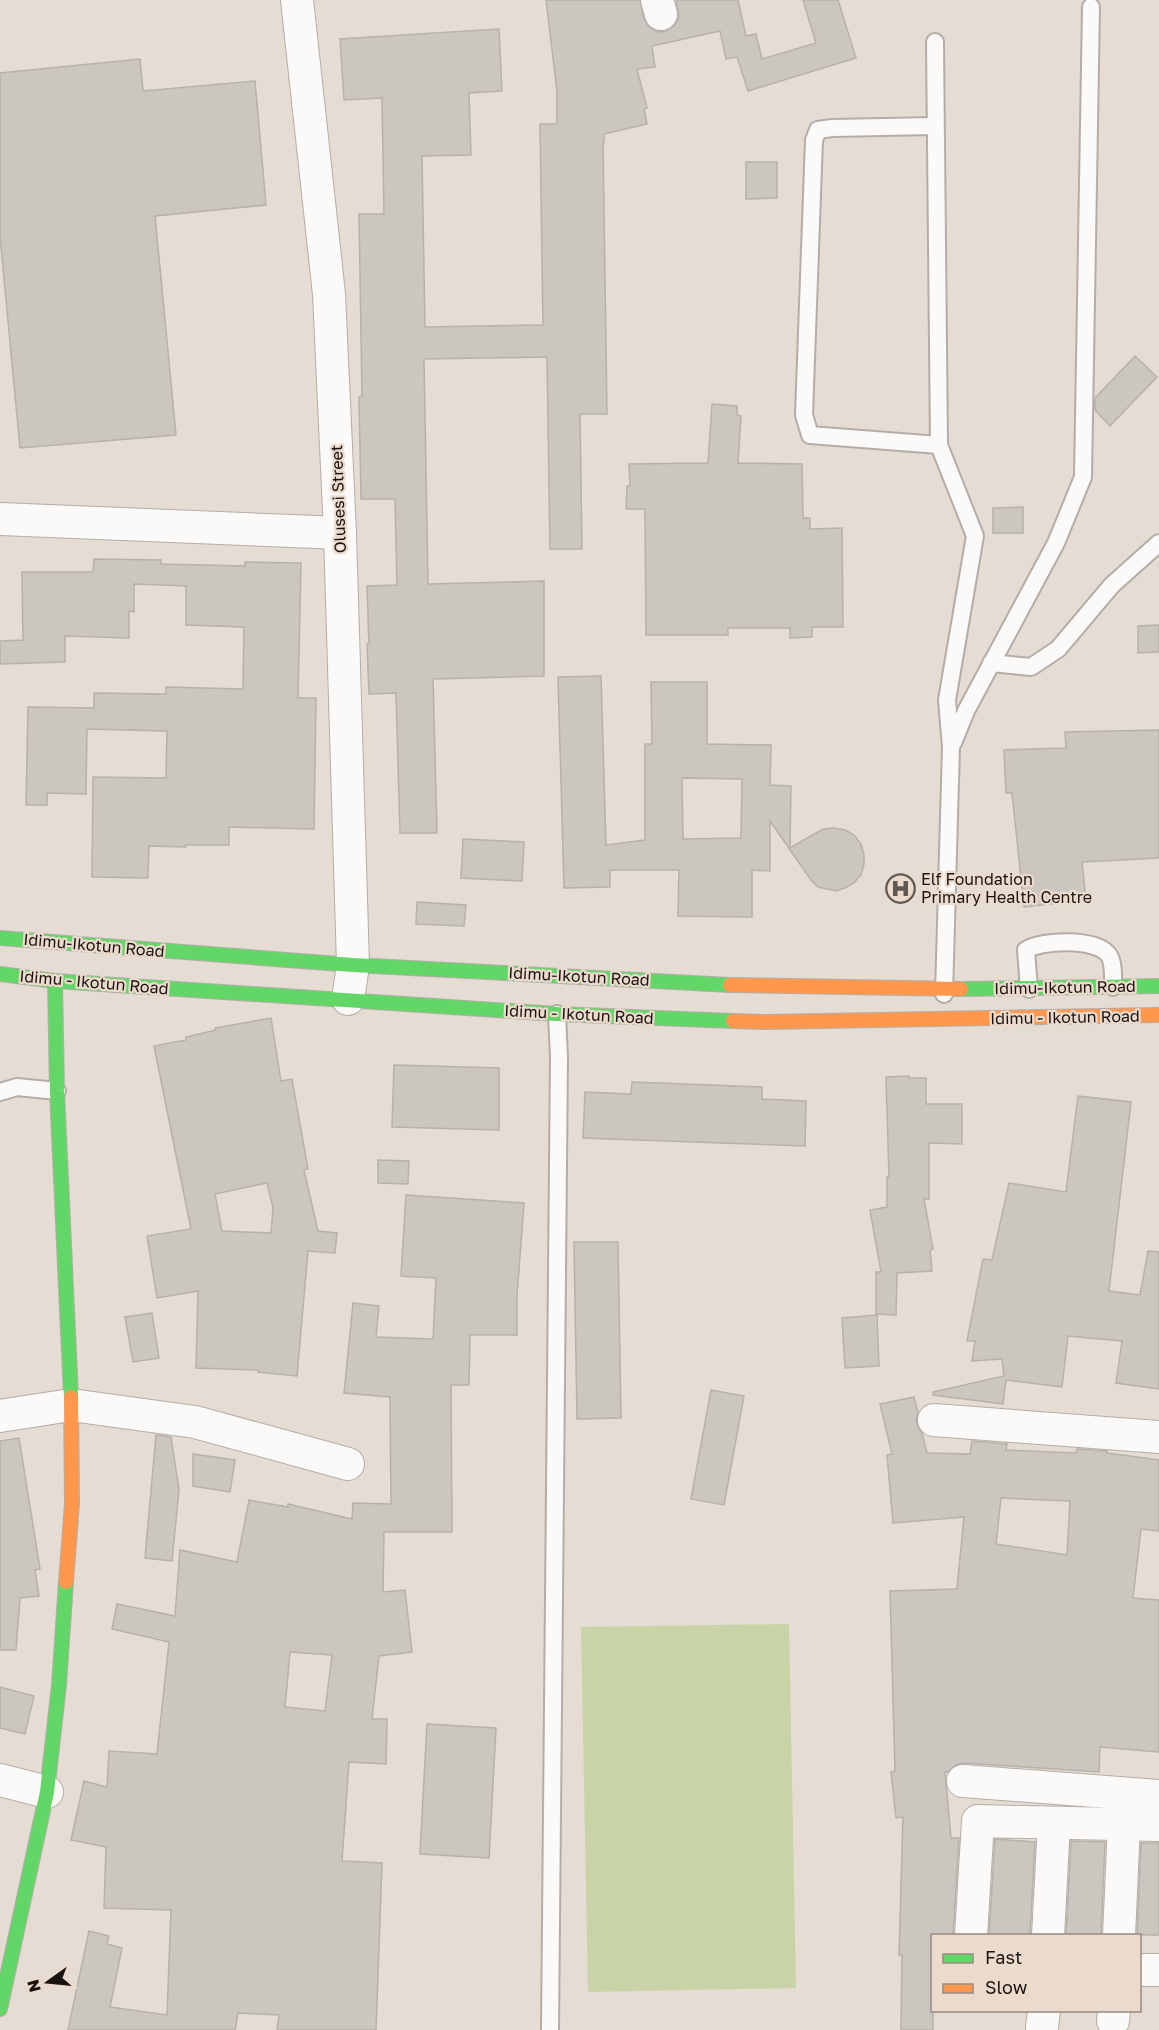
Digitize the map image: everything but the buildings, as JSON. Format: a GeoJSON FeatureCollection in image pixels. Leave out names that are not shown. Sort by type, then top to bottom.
{"type":"FeatureCollection","features":[{"type":"Feature","properties":{"kind":"main road","name":"Idimu-Ikotun Road"},"geometry":{"type":"LineString","coordinates":[[0,938],[352,965],[739,985],[944,989],[1159,986]]}},
{"type":"Feature","properties":{"kind":"main road","name":"Idimu - Ikotun Road"},"geometry":{"type":"LineString","coordinates":[[0,974],[55,981],[557,1014],[766,1022],[1159,1015]]}},
{"type":"Feature","properties":{"kind":"main road"},"geometry":{"type":"LineString","coordinates":[[0,2009],[47,1792],[59,1685],[72,1504],[71,1405],[57,1090],[55,981]]}},
{"type":"Feature","properties":{"kind":"street","name":"Olusesi Street"},"geometry":{"type":"LineString","coordinates":[[297,0],[329,294],[340,533],[352,965],[348,999]]}},
{"type":"Feature","properties":{"kind":"street"},"geometry":{"type":"LineString","coordinates":[[0,519],[340,533]]}},
{"type":"Feature","properties":{"kind":"street"},"geometry":{"type":"LineString","coordinates":[[0,1416],[71,1405],[195,1422],[348,1464]]}},
{"type":"Feature","properties":{"kind":"street"},"geometry":{"type":"LineString","coordinates":[[934,1420],[1159,1437]]}},
{"type":"Feature","properties":{"kind":"street"},"geometry":{"type":"LineString","coordinates":[[0,1780],[47,1792]]}},
{"type":"Feature","properties":{"kind":"street"},"geometry":{"type":"LineString","coordinates":[[963,1781],[1159,1796]]}},
{"type":"Feature","properties":{"kind":"street"},"geometry":{"type":"LineString","coordinates":[[971,1934],[978,1821],[1159,1825]]}},
{"type":"Feature","properties":{"kind":"street"},"geometry":{"type":"LineString","coordinates":[[1048,1934],[1054,1823]]}},
{"type":"Feature","properties":{"kind":"street"},"geometry":{"type":"LineString","coordinates":[[1119,1934],[1124,1824]]}},
{"type":"Feature","properties":{"kind":"street"},"geometry":{"type":"LineString","coordinates":[[1141,1970],[1159,1970]]}},
{"type":"Feature","properties":{"kind":"lane"},"geometry":{"type":"LineString","coordinates":[[951,747],[966,711],[1056,543],[1083,477],[1091,6]]}},
{"type":"Feature","properties":{"kind":"lane"},"geometry":{"type":"LineString","coordinates":[[935,42],[939,445],[975,536],[947,700],[951,747],[943,1020]]}},
{"type":"Feature","properties":{"kind":"lane"},"geometry":{"type":"LineString","coordinates":[[935,126],[832,128],[818,130],[813,140],[804,415],[810,435],[939,445]]}},
{"type":"Feature","properties":{"kind":"lane"},"geometry":{"type":"LineString","coordinates":[[991,663],[1031,667],[1058,649],[1112,585],[1159,543]]}},
{"type":"Feature","properties":{"kind":"lane"},"geometry":{"type":"LineString","coordinates":[[1029,989],[1026,950],[1033,946],[1058,943],[1093,944],[1108,954],[1112,963],[1113,987]]}},
{"type":"Feature","properties":{"kind":"lane"},"geometry":{"type":"LineString","coordinates":[[550,2030],[559,1057],[557,1014]]}},
{"type":"Feature","properties":{"kind":"lane"},"geometry":{"type":"LineString","coordinates":[[0,1092],[17,1088],[57,1090]]}},
{"type":"Feature","properties":{"kind":"green space"},"geometry":{"type":"Polygon","coordinates":[[[789,1624],[796,1988],[588,1992],[581,1627],[789,1624]]]}},
{"type":"Feature","properties":{"kind":"traffic: fast"},"geometry":{"type":"LineString","coordinates":[[0,938],[353,965],[730,985]]}},
{"type":"Feature","properties":{"kind":"traffic: fast"},"geometry":{"type":"LineString","coordinates":[[0,974],[55,981],[557,1014],[733,1021]]}},
{"type":"Feature","properties":{"kind":"traffic: fast"},"geometry":{"type":"LineString","coordinates":[[55,981],[57,1091],[71,1397]]}},
{"type":"Feature","properties":{"kind":"traffic: fast"},"geometry":{"type":"LineString","coordinates":[[961,989],[1159,986]]}},
{"type":"Feature","properties":{"kind":"traffic: fast"},"geometry":{"type":"LineString","coordinates":[[0,2009],[47,1792],[59,1685],[66,1582]]}},
{"type":"Feature","properties":{"kind":"traffic: slow"},"geometry":{"type":"LineString","coordinates":[[730,985],[961,989]]}},
{"type":"Feature","properties":{"kind":"traffic: slow"},"geometry":{"type":"LineString","coordinates":[[733,1021],[1159,1015]]}},
{"type":"Feature","properties":{"kind":"traffic: slow"},"geometry":{"type":"LineString","coordinates":[[66,1582],[72,1504],[71,1397]]}},
{"type":"Feature","properties":{"kind":"place","name":"Elf Foundation Primary Health Centre"},"geometry":{"type":"Point","coordinates":[900,888]}}]}
